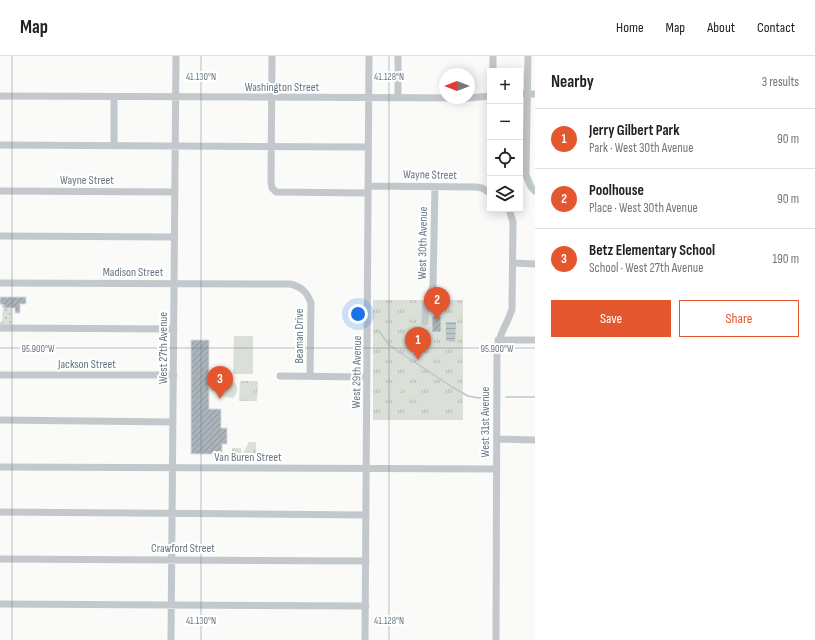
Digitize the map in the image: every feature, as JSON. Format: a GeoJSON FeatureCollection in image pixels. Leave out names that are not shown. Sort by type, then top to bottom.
{"type":"FeatureCollection","features":[{"type":"Feature","properties":{"kind":"street","name":"West 27th Avenue"},"geometry":{"type":"LineString","coordinates":[[171,640],[176,56]]}},
{"type":"Feature","properties":{"kind":"street"},"geometry":{"type":"LineString","coordinates":[[272,56],[272,146]]}},
{"type":"Feature","properties":{"kind":"street","name":"West 29th Avenue"},"geometry":{"type":"LineString","coordinates":[[365,640],[368,147],[370,56]]}},
{"type":"Feature","properties":{"kind":"street"},"geometry":{"type":"LineString","coordinates":[[398,56],[398,98]]}},
{"type":"Feature","properties":{"kind":"street"},"geometry":{"type":"LineString","coordinates":[[494,56],[494,68]]}},
{"type":"Feature","properties":{"kind":"street"},"geometry":{"type":"LineString","coordinates":[[528,56],[526,175],[531,187],[535,191]]}},
{"type":"Feature","properties":{"kind":"street","name":"Washington Street"},"geometry":{"type":"LineString","coordinates":[[0,96],[439,98]]}},
{"type":"Feature","properties":{"kind":"street","name":"Washington Street"},"geometry":{"type":"LineString","coordinates":[[475,97],[487,96]]}},
{"type":"Feature","properties":{"kind":"street"},"geometry":{"type":"LineString","coordinates":[[114,97],[114,145]]}},
{"type":"Feature","properties":{"kind":"street"},"geometry":{"type":"LineString","coordinates":[[0,145],[368,147]]}},
{"type":"Feature","properties":{"kind":"street","name":"Wayne Street"},"geometry":{"type":"LineString","coordinates":[[272,146],[271,182],[272,188],[276,192],[435,187],[476,187],[487,191]]}},
{"type":"Feature","properties":{"kind":"street","name":"West 30th Avenue"},"geometry":{"type":"LineString","coordinates":[[425,322],[426,304],[433,286],[435,187]]}},
{"type":"Feature","properties":{"kind":"street","name":"Wayne Street"},"geometry":{"type":"LineString","coordinates":[[0,191],[175,192]]}},
{"type":"Feature","properties":{"kind":"street","name":"West 31st Avenue"},"geometry":{"type":"LineString","coordinates":[[496,640],[497,348],[498,340],[510,318],[512,309],[513,222],[510,212]]}},
{"type":"Feature","properties":{"kind":"street"},"geometry":{"type":"LineString","coordinates":[[0,236],[174,237]]}},
{"type":"Feature","properties":{"kind":"street"},"geometry":{"type":"LineString","coordinates":[[513,264],[535,264]]}},
{"type":"Feature","properties":{"kind":"street","name":"Madison Street"},"geometry":{"type":"LineString","coordinates":[[0,282],[267,284]]}},
{"type":"Feature","properties":{"kind":"street","name":"Beaman Drive"},"geometry":{"type":"LineString","coordinates":[[267,284],[290,284],[303,289],[308,295],[311,303],[310,376]]}},
{"type":"Feature","properties":{"kind":"street"},"geometry":{"type":"LineString","coordinates":[[0,328],[174,329]]}},
{"type":"Feature","properties":{"kind":"street"},"geometry":{"type":"LineString","coordinates":[[498,340],[535,340]]}},
{"type":"Feature","properties":{"kind":"street","name":"Jackson Street"},"geometry":{"type":"LineString","coordinates":[[0,375],[174,375]]}},
{"type":"Feature","properties":{"kind":"street"},"geometry":{"type":"LineString","coordinates":[[280,376],[367,377]]}},
{"type":"Feature","properties":{"kind":"street"},"geometry":{"type":"LineString","coordinates":[[0,420],[173,422]]}},
{"type":"Feature","properties":{"kind":"street"},"geometry":{"type":"LineString","coordinates":[[496,439],[535,440]]}},
{"type":"Feature","properties":{"kind":"street","name":"Van Buren Street"},"geometry":{"type":"LineString","coordinates":[[0,467],[496,469]]}},
{"type":"Feature","properties":{"kind":"street"},"geometry":{"type":"LineString","coordinates":[[0,512],[366,515]]}},
{"type":"Feature","properties":{"kind":"street","name":"Crawford Street"},"geometry":{"type":"LineString","coordinates":[[0,558],[366,561]]}},
{"type":"Feature","properties":{"kind":"street"},"geometry":{"type":"LineString","coordinates":[[0,604],[366,606]]}},
{"type":"Feature","properties":{"kind":"green space"},"geometry":{"type":"Polygon","coordinates":[[[2,297],[3,305],[12,306],[12,323],[10,327],[0,327],[0,322],[2,322],[2,297]]]}},
{"type":"Feature","properties":{"kind":"green space"},"geometry":{"type":"Polygon","coordinates":[[[373,300],[463,300],[463,420],[373,420],[373,300]]]}},
{"type":"Feature","properties":{"kind":"green space"},"geometry":{"type":"Polygon","coordinates":[[[234,336],[253,336],[253,374],[233,374],[234,336]]]}},
{"type":"Feature","properties":{"kind":"green space"},"geometry":{"type":"Polygon","coordinates":[[[222,380],[229,380],[235,383],[237,391],[233,398],[220,396],[217,394],[217,389],[222,380]]]}},
{"type":"Feature","properties":{"kind":"green space"},"geometry":{"type":"Polygon","coordinates":[[[240,381],[258,381],[257,401],[239,401],[240,381]]]}},
{"type":"Feature","properties":{"kind":"green space"},"geometry":{"type":"Polygon","coordinates":[[[394,381],[402,391],[394,398],[386,389],[394,381]]]}},
{"type":"Feature","properties":{"kind":"green space"},"geometry":{"type":"Polygon","coordinates":[[[430,393],[443,401],[439,409],[425,400],[430,393]]]}},
{"type":"Feature","properties":{"kind":"green space"},"geometry":{"type":"Polygon","coordinates":[[[249,442],[256,442],[256,462],[232,463],[232,448],[241,448],[242,455],[249,442]]]}},
{"type":"Feature","properties":{"kind":"shaded area"},"geometry":{"type":"Polygon","coordinates":[[[446,322],[456,322],[455,342],[446,341],[446,322]]]}},
{"type":"Feature","properties":{"kind":"building"},"geometry":{"type":"Polygon","coordinates":[[[0,297],[26,297],[26,304],[20,304],[20,313],[15,313],[15,308],[4,308],[4,305],[0,304],[0,297]]]}},
{"type":"Feature","properties":{"kind":"building"},"geometry":{"type":"Polygon","coordinates":[[[432,316],[441,316],[441,332],[432,332],[432,316]]]}},
{"type":"Feature","properties":{"kind":"building"},"geometry":{"type":"Polygon","coordinates":[[[191,340],[209,340],[209,409],[221,409],[221,428],[227,428],[227,444],[222,444],[222,454],[191,454],[191,340]]]}},
{"type":"Feature","properties":{"kind":"waterway"},"geometry":{"type":"LineString","coordinates":[[379,331],[389,345],[452,387],[468,396],[479,398],[488,397]]}},
{"type":"Feature","properties":{"kind":"waterway"},"geometry":{"type":"LineString","coordinates":[[506,397],[535,397]]}},
{"type":"Feature","properties":{"kind":"place","name":"Poolhouse"},"geometry":{"type":"Point","coordinates":[437,320]}},
{"type":"Feature","properties":{"kind":"place","name":"Jerry Gilbert Park"},"geometry":{"type":"Point","coordinates":[418,360]}},
{"type":"Feature","properties":{"kind":"place","name":"Betz Elementary School"},"geometry":{"type":"Point","coordinates":[220,399]}}]}
